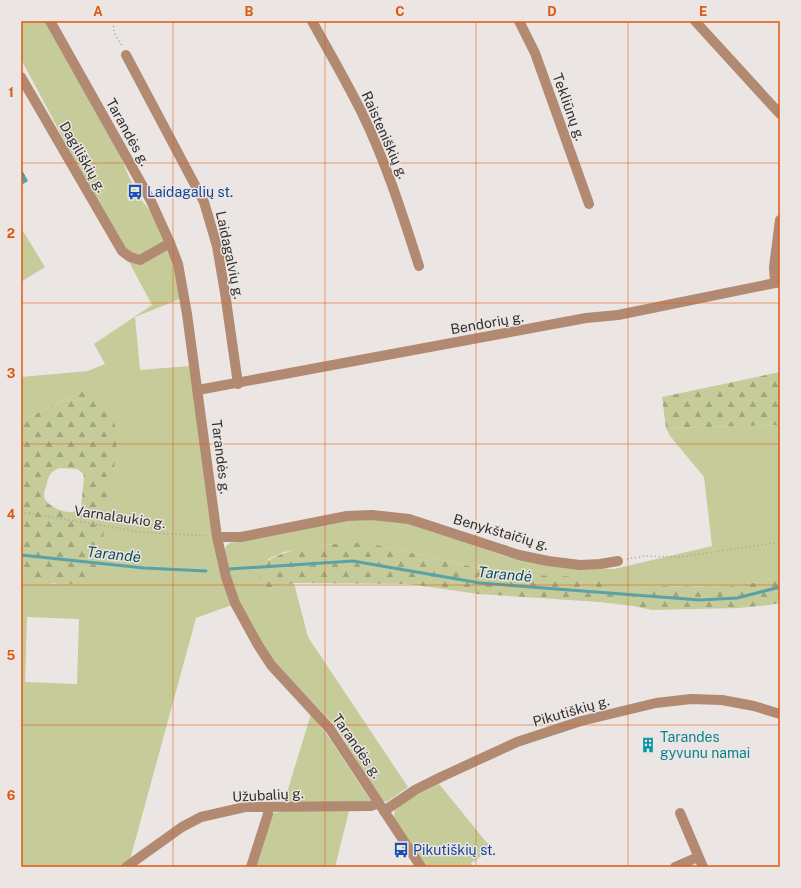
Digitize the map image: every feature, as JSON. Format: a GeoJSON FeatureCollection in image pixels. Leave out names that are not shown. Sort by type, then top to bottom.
{"type":"FeatureCollection","features":[{"type":"Feature","properties":{"kind":"street","name":"Tarandės g."},"geometry":{"type":"LineString","coordinates":[[50,21],[150,199],[178,264],[198,390],[217,536],[226,577],[235,603],[271,665],[330,729],[421,867]]}},
{"type":"Feature","properties":{"kind":"street","name":"Raisteniškių g."},"geometry":{"type":"LineString","coordinates":[[312,21],[360,110],[384,163],[420,266]]}},
{"type":"Feature","properties":{"kind":"street","name":"Tekliūnų g."},"geometry":{"type":"LineString","coordinates":[[519,21],[535,53],[589,204]]}},
{"type":"Feature","properties":{"kind":"street"},"geometry":{"type":"LineString","coordinates":[[695,21],[780,114]]}},
{"type":"Feature","properties":{"kind":"street","name":"Laidagalvių g."},"geometry":{"type":"LineString","coordinates":[[126,55],[204,202],[218,252],[226,293],[238,384]]}},
{"type":"Feature","properties":{"kind":"street","name":"Dagiliškių g."},"geometry":{"type":"LineString","coordinates":[[21,77],[122,251],[130,257],[140,260],[170,243]]}},
{"type":"Feature","properties":{"kind":"street"},"geometry":{"type":"LineString","coordinates":[[778,283],[774,267],[780,220]]}},
{"type":"Feature","properties":{"kind":"street","name":"Bendorių g."},"geometry":{"type":"LineString","coordinates":[[198,390],[238,384],[586,318],[618,315],[778,283]]}},
{"type":"Feature","properties":{"kind":"street","name":"Benykštaičių g."},"geometry":{"type":"LineString","coordinates":[[217,536],[241,537],[347,516],[372,515],[409,519],[519,555],[548,561],[580,565],[618,561]]}},
{"type":"Feature","properties":{"kind":"street","name":"Pikutiškių g."},"geometry":{"type":"LineString","coordinates":[[381,807],[517,742],[581,720],[656,703],[691,700],[722,700],[754,706],[780,714]]}},
{"type":"Feature","properties":{"kind":"street","name":"Užubalių g."},"geometry":{"type":"LineString","coordinates":[[126,867],[191,821],[201,817],[245,807],[381,807]]}},
{"type":"Feature","properties":{"kind":"street"},"geometry":{"type":"LineString","coordinates":[[251,867],[268,814],[268,807]]}},
{"type":"Feature","properties":{"kind":"street"},"geometry":{"type":"LineString","coordinates":[[680,813],[703,867]]}},
{"type":"Feature","properties":{"kind":"street"},"geometry":{"type":"LineString","coordinates":[[675,867],[698,857]]}},
{"type":"Feature","properties":{"kind":"path"},"geometry":{"type":"LineString","coordinates":[[112,22],[114,32],[126,55]]}},
{"type":"Feature","properties":{"kind":"path","name":"Varnalaukio g."},"geometry":{"type":"LineString","coordinates":[[21,512],[141,532],[217,536]]}},
{"type":"Feature","properties":{"kind":"path"},"geometry":{"type":"LineString","coordinates":[[618,561],[645,556],[680,557],[780,542]]}},
{"type":"Feature","properties":{"kind":"green space"},"geometry":{"type":"Polygon","coordinates":[[[21,21],[45,21],[119,151],[128,175],[159,228],[172,261],[180,299],[135,317],[140,370],[189,366],[232,605],[196,618],[128,867],[21,867],[21,575],[55,584],[92,575],[83,391],[21,421],[21,377],[88,371],[105,364],[94,344],[152,305],[21,59],[21,21]],[[27,617],[25,682],[77,684],[79,619],[27,617]]]}},
{"type":"Feature","properties":{"kind":"green space"},"geometry":{"type":"Polygon","coordinates":[[[21,228],[45,267],[21,282],[21,228]]]}},
{"type":"Feature","properties":{"kind":"green space"},"geometry":{"type":"Polygon","coordinates":[[[780,372],[780,425],[666,428],[662,397],[780,372]]]}},
{"type":"Feature","properties":{"kind":"green space"},"geometry":{"type":"Polygon","coordinates":[[[83,391],[98,397],[108,407],[114,419],[116,449],[99,563],[92,575],[83,581],[57,584],[21,575],[21,421],[83,391]],[[61,468],[53,471],[48,480],[44,495],[49,504],[66,512],[72,512],[81,507],[84,478],[83,473],[77,469],[61,468]]]}},
{"type":"Feature","properties":{"kind":"green space"},"geometry":{"type":"Polygon","coordinates":[[[780,425],[780,576],[764,581],[727,587],[643,587],[637,589],[632,596],[630,600],[633,606],[599,602],[612,599],[556,577],[503,574],[368,543],[339,543],[284,552],[268,559],[269,589],[294,583],[308,637],[408,787],[387,802],[381,800],[336,727],[272,660],[259,640],[237,597],[224,553],[226,546],[230,543],[346,520],[365,518],[411,524],[505,556],[540,564],[614,569],[712,546],[704,477],[670,436],[666,428],[780,425]]]}},
{"type":"Feature","properties":{"kind":"green space"},"geometry":{"type":"Polygon","coordinates":[[[339,543],[368,543],[503,574],[610,578],[617,584],[619,593],[612,599],[599,602],[478,594],[409,584],[294,583],[269,589],[261,582],[259,567],[277,556],[286,552],[339,543]]]}},
{"type":"Feature","properties":{"kind":"green space"},"geometry":{"type":"Polygon","coordinates":[[[780,576],[780,603],[769,605],[739,608],[652,610],[633,606],[630,600],[635,591],[646,586],[727,587],[764,581],[780,576]]]}},
{"type":"Feature","properties":{"kind":"green space"},"geometry":{"type":"Polygon","coordinates":[[[311,714],[330,739],[377,810],[349,811],[335,867],[255,867],[272,813],[281,812],[311,714]]]}},
{"type":"Feature","properties":{"kind":"green space"},"geometry":{"type":"Polygon","coordinates":[[[439,784],[492,849],[471,863],[473,867],[426,867],[395,820],[395,809],[403,802],[439,784]]]}},
{"type":"Feature","properties":{"kind":"water"},"geometry":{"type":"Polygon","coordinates":[[[21,170],[28,181],[23,184],[21,182],[21,170]]]}},
{"type":"Feature","properties":{"kind":"waterway","name":"Tarandė"},"geometry":{"type":"LineString","coordinates":[[21,555],[144,568],[206,571]]}},
{"type":"Feature","properties":{"kind":"waterway","name":"Tarandė"},"geometry":{"type":"LineString","coordinates":[[229,569],[353,561],[480,583],[700,600],[737,598],[780,587]]}},
{"type":"Feature","properties":{"kind":"place","name":"Laidagalių st."},"geometry":{"type":"Point","coordinates":[135,192]}},
{"type":"Feature","properties":{"kind":"place","name":"Tarandes gyvunu namai"},"geometry":{"type":"Point","coordinates":[648,745]}},
{"type":"Feature","properties":{"kind":"place","name":"Pikutiškių st."},"geometry":{"type":"Point","coordinates":[401,850]}}]}
